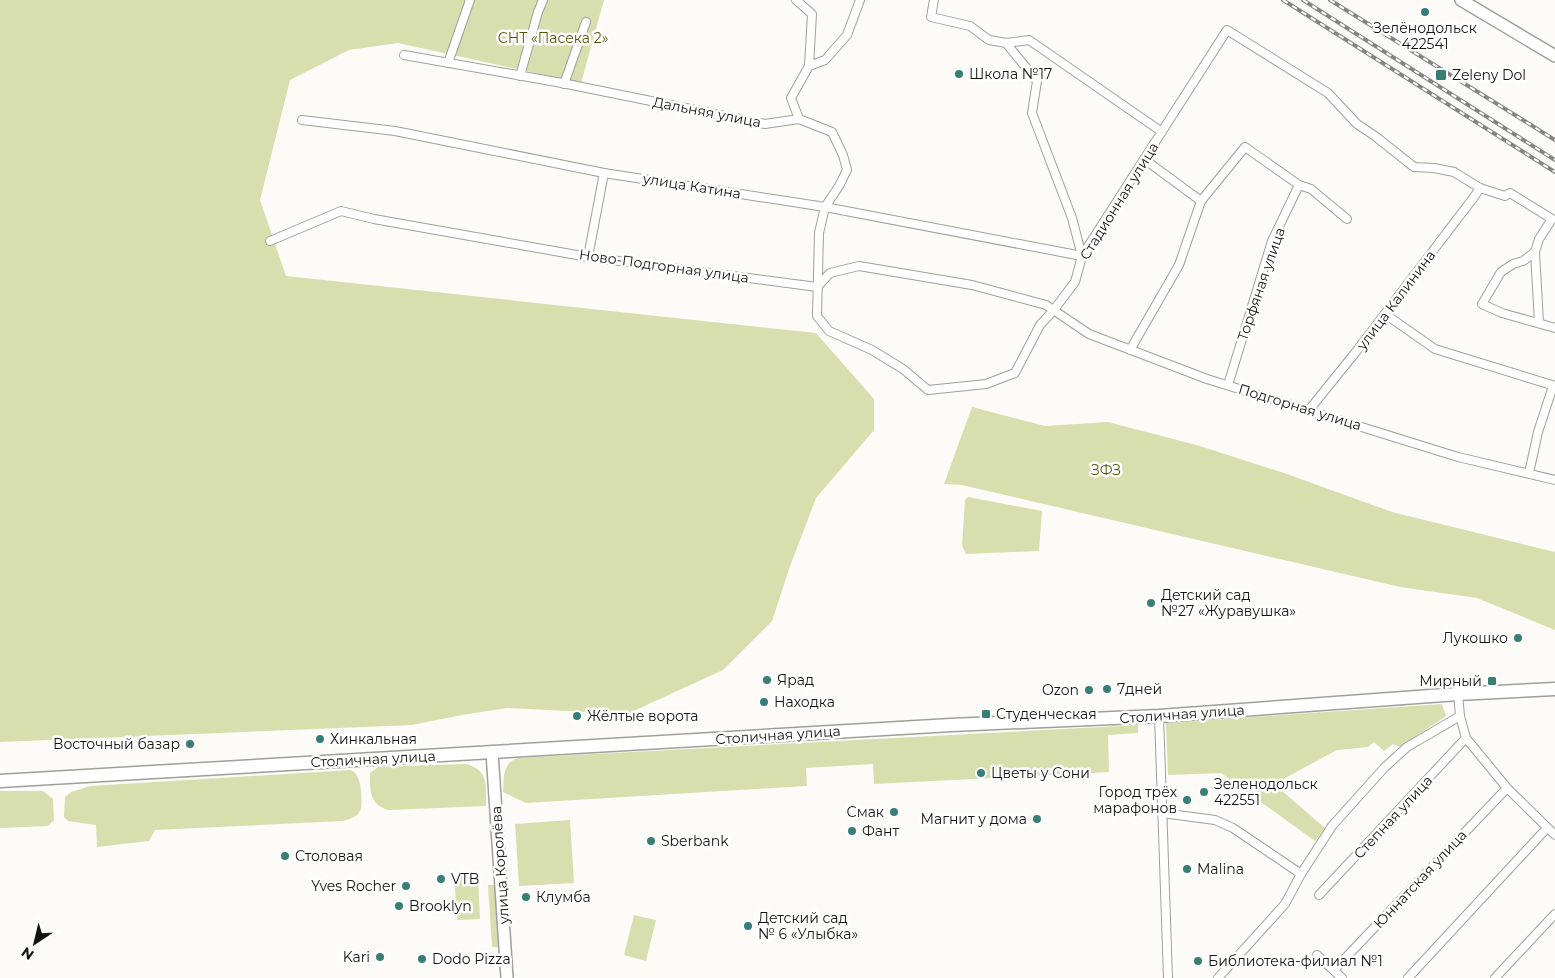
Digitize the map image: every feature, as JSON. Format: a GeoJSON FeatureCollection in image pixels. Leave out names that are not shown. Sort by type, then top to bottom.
{"type":"FeatureCollection","features":[{"type":"Feature","properties":{"kind":"main road","name":"Столичная улица"},"geometry":{"type":"LineString","coordinates":[[0,781],[951,725],[1159,716],[1458,694],[1555,689]]}},
{"type":"Feature","properties":{"kind":"street"},"geometry":{"type":"LineString","coordinates":[[448,63],[470,0]]}},
{"type":"Feature","properties":{"kind":"street"},"geometry":{"type":"LineString","coordinates":[[520,76],[543,0]]}},
{"type":"Feature","properties":{"kind":"street"},"geometry":{"type":"LineString","coordinates":[[796,0],[812,14],[809,66],[791,98],[798,119]]}},
{"type":"Feature","properties":{"kind":"street"},"geometry":{"type":"LineString","coordinates":[[809,66],[825,60],[847,35],[860,0]]}},
{"type":"Feature","properties":{"kind":"street"},"geometry":{"type":"LineString","coordinates":[[934,0],[931,17],[970,26],[989,40],[1006,43],[1029,40],[1162,132]]}},
{"type":"Feature","properties":{"kind":"street"},"geometry":{"type":"LineString","coordinates":[[1461,0],[1555,56]]}},
{"type":"Feature","properties":{"kind":"street"},"geometry":{"type":"LineString","coordinates":[[564,84],[586,22]]}},
{"type":"Feature","properties":{"kind":"street","name":"Стадионная улица"},"geometry":{"type":"LineString","coordinates":[[928,390],[986,384],[1015,372],[1040,325],[1075,282],[1082,256],[1228,30],[1328,93],[1357,124],[1414,168],[1434,168],[1454,172],[1480,188]]}},
{"type":"Feature","properties":{"kind":"street"},"geometry":{"type":"LineString","coordinates":[[1006,43],[1037,81],[1032,113],[1072,218],[1082,256]]}},
{"type":"Feature","properties":{"kind":"street","name":"Дальняя улица"},"geometry":{"type":"LineString","coordinates":[[404,55],[564,84],[765,124],[798,119],[832,132],[843,155],[847,170],[840,186],[825,207],[819,233],[817,316],[829,331],[872,350],[903,369],[928,390]]}},
{"type":"Feature","properties":{"kind":"street","name":"улица Катина"},"geometry":{"type":"LineString","coordinates":[[302,120],[395,131],[604,172],[825,207],[1082,256]]}},
{"type":"Feature","properties":{"kind":"street"},"geometry":{"type":"LineString","coordinates":[[1130,350],[1179,265],[1201,201],[1245,147],[1299,185],[1311,189],[1347,220]]}},
{"type":"Feature","properties":{"kind":"street"},"geometry":{"type":"LineString","coordinates":[[1144,159],[1201,201]]}},
{"type":"Feature","properties":{"kind":"street"},"geometry":{"type":"LineString","coordinates":[[588,257],[604,172]]}},
{"type":"Feature","properties":{"kind":"street","name":"Торфяная улица"},"geometry":{"type":"LineString","coordinates":[[1228,385],[1272,241],[1299,185]]}},
{"type":"Feature","properties":{"kind":"street"},"geometry":{"type":"LineString","coordinates":[[1480,188],[1505,196],[1510,193],[1552,219],[1539,239],[1535,252],[1540,323]]}},
{"type":"Feature","properties":{"kind":"street","name":"улица Калинина"},"geometry":{"type":"LineString","coordinates":[[1309,410],[1385,314],[1480,188]]}},
{"type":"Feature","properties":{"kind":"street","name":"Ново-Подгорная улица"},"geometry":{"type":"LineString","coordinates":[[270,241],[341,211],[374,219],[588,257],[817,287]]}},
{"type":"Feature","properties":{"kind":"street"},"geometry":{"type":"LineString","coordinates":[[1535,252],[1523,261],[1513,264],[1501,272],[1482,304],[1520,319],[1555,328]]}},
{"type":"Feature","properties":{"kind":"street"},"geometry":{"type":"LineString","coordinates":[[817,287],[830,273],[859,266],[972,285],[1046,305],[1053,311]]}},
{"type":"Feature","properties":{"kind":"street","name":"Подгорная улица"},"geometry":{"type":"LineString","coordinates":[[1053,311],[1089,334],[1207,379],[1458,457],[1555,480]]}},
{"type":"Feature","properties":{"kind":"street"},"geometry":{"type":"LineString","coordinates":[[1385,314],[1435,349],[1554,386],[1538,432],[1529,473]]}},
{"type":"Feature","properties":{"kind":"street"},"geometry":{"type":"LineString","coordinates":[[1458,694],[1460,716],[1466,738],[1506,788],[1555,835]]}},
{"type":"Feature","properties":{"kind":"street"},"geometry":{"type":"LineString","coordinates":[[1159,716],[1168,978]]}},
{"type":"Feature","properties":{"kind":"street"},"geometry":{"type":"LineString","coordinates":[[1218,978],[1285,904],[1301,874],[1332,826],[1384,768],[1407,747],[1460,716]]}},
{"type":"Feature","properties":{"kind":"street","name":"Степная улица"},"geometry":{"type":"LineString","coordinates":[[1319,895],[1466,738]]}},
{"type":"Feature","properties":{"kind":"street","name":"улица Королёва"},"geometry":{"type":"LineString","coordinates":[[492,752],[507,978]]}},
{"type":"Feature","properties":{"kind":"street","name":"Юннатская улица"},"geometry":{"type":"LineString","coordinates":[[1334,970],[1506,788]]}},
{"type":"Feature","properties":{"kind":"street"},"geometry":{"type":"LineString","coordinates":[[1162,813],[1215,820],[1234,828],[1301,874]]}},
{"type":"Feature","properties":{"kind":"street"},"geometry":{"type":"LineString","coordinates":[[1408,978],[1547,828]]}},
{"type":"Feature","properties":{"kind":"street"},"geometry":{"type":"LineString","coordinates":[[1496,978],[1555,914]]}},
{"type":"Feature","properties":{"kind":"street"},"geometry":{"type":"LineString","coordinates":[[1318,955],[1342,978]]}},
{"type":"Feature","properties":{"kind":"green space","name":"СНТ «Пасека 2»"},"geometry":{"type":"Polygon","coordinates":[[[0,0],[604,0],[581,83],[398,43],[349,50],[290,80],[260,200],[286,276],[816,333],[874,399],[874,430],[816,498],[789,569],[772,621],[723,670],[627,714],[507,708],[412,725],[0,742],[0,0]]]}},
{"type":"Feature","properties":{"kind":"green space","name":"ЗФЗ"},"geometry":{"type":"Polygon","coordinates":[[[972,407],[1045,426],[1108,422],[1200,446],[1284,473],[1392,512],[1555,552],[1555,630],[1477,598],[1400,587],[962,485],[944,484],[972,407]]]}},
{"type":"Feature","properties":{"kind":"green space"},"geometry":{"type":"Polygon","coordinates":[[[968,497],[1042,511],[1039,551],[966,554],[962,546],[965,500],[968,497]]]}},
{"type":"Feature","properties":{"kind":"green space"},"geometry":{"type":"Polygon","coordinates":[[[1442,704],[1446,716],[1400,747],[1393,744],[1384,751],[1374,742],[1368,747],[1337,750],[1274,784],[1325,828],[1315,841],[1221,773],[1168,775],[1166,723],[1442,704]]]}},
{"type":"Feature","properties":{"kind":"green space"},"geometry":{"type":"Polygon","coordinates":[[[1138,725],[1138,733],[1108,735],[1109,772],[874,784],[873,764],[806,768],[807,786],[526,803],[503,792],[506,767],[518,758],[1138,725]]]}},
{"type":"Feature","properties":{"kind":"green space"},"geometry":{"type":"Polygon","coordinates":[[[465,764],[473,766],[482,774],[486,785],[486,806],[388,810],[377,804],[372,796],[370,773],[378,767],[465,764]]]}},
{"type":"Feature","properties":{"kind":"green space"},"geometry":{"type":"Polygon","coordinates":[[[350,770],[356,774],[359,781],[361,808],[359,813],[351,819],[343,821],[155,830],[149,841],[97,847],[96,825],[68,821],[64,817],[65,797],[71,792],[90,786],[350,770]]]}},
{"type":"Feature","properties":{"kind":"green space"},"geometry":{"type":"Polygon","coordinates":[[[0,791],[43,791],[53,799],[54,820],[48,826],[0,828],[0,791]]]}},
{"type":"Feature","properties":{"kind":"green space"},"geometry":{"type":"Polygon","coordinates":[[[570,820],[574,883],[519,886],[515,824],[570,820]]]}},
{"type":"Feature","properties":{"kind":"green space"},"geometry":{"type":"Polygon","coordinates":[[[478,875],[480,919],[457,920],[454,876],[478,875]]]}},
{"type":"Feature","properties":{"kind":"green space"},"geometry":{"type":"Polygon","coordinates":[[[488,885],[495,885],[499,947],[492,947],[488,885]]]}},
{"type":"Feature","properties":{"kind":"green space"},"geometry":{"type":"Polygon","coordinates":[[[634,915],[656,920],[646,961],[624,955],[634,915]]]}},
{"type":"Feature","properties":{"kind":"railway"},"geometry":{"type":"LineString","coordinates":[[1283,0],[1555,172]]}},
{"type":"Feature","properties":{"kind":"railway"},"geometry":{"type":"LineString","coordinates":[[1303,0],[1555,160]]}},
{"type":"Feature","properties":{"kind":"railway"},"geometry":{"type":"LineString","coordinates":[[1330,0],[1555,140]]}},
{"type":"Feature","properties":{"kind":"place","name":"Зелёнодольск 422541"},"geometry":{"type":"Point","coordinates":[1425,12]}},
{"type":"Feature","properties":{"kind":"place","name":"Школа №17"},"geometry":{"type":"Point","coordinates":[959,74]}},
{"type":"Feature","properties":{"kind":"place","name":"Zeleny Dol"},"geometry":{"type":"Point","coordinates":[1441,75]}},
{"type":"Feature","properties":{"kind":"place","name":"Детский сад №27 «Журавушка»"},"geometry":{"type":"Point","coordinates":[1151,603]}},
{"type":"Feature","properties":{"kind":"place","name":"Лукошко"},"geometry":{"type":"Point","coordinates":[1518,638]}},
{"type":"Feature","properties":{"kind":"place","name":"Ярад"},"geometry":{"type":"Point","coordinates":[767,680]}},
{"type":"Feature","properties":{"kind":"place","name":"Мирный"},"geometry":{"type":"Point","coordinates":[1492,681]}},
{"type":"Feature","properties":{"kind":"place","name":"7дней"},"geometry":{"type":"Point","coordinates":[1107,689]}},
{"type":"Feature","properties":{"kind":"place","name":"Ozon"},"geometry":{"type":"Point","coordinates":[1089,690]}},
{"type":"Feature","properties":{"kind":"place","name":"Находка"},"geometry":{"type":"Point","coordinates":[764,702]}},
{"type":"Feature","properties":{"kind":"place","name":"Студенческая"},"geometry":{"type":"Point","coordinates":[986,714]}},
{"type":"Feature","properties":{"kind":"place","name":"Жёлтые ворота"},"geometry":{"type":"Point","coordinates":[577,716]}},
{"type":"Feature","properties":{"kind":"place","name":"Хинкальная"},"geometry":{"type":"Point","coordinates":[320,739]}},
{"type":"Feature","properties":{"kind":"place","name":"Восточный базар"},"geometry":{"type":"Point","coordinates":[190,744]}},
{"type":"Feature","properties":{"kind":"place","name":"Цветы у Сони"},"geometry":{"type":"Point","coordinates":[981,773]}},
{"type":"Feature","properties":{"kind":"place","name":"Зеленодольск 422551"},"geometry":{"type":"Point","coordinates":[1204,792]}},
{"type":"Feature","properties":{"kind":"place","name":"Город трёх марафонов"},"geometry":{"type":"Point","coordinates":[1187,800]}},
{"type":"Feature","properties":{"kind":"place","name":"Смак"},"geometry":{"type":"Point","coordinates":[894,812]}},
{"type":"Feature","properties":{"kind":"place","name":"Магнит у дома"},"geometry":{"type":"Point","coordinates":[1037,819]}},
{"type":"Feature","properties":{"kind":"place","name":"Фант"},"geometry":{"type":"Point","coordinates":[852,831]}},
{"type":"Feature","properties":{"kind":"place","name":"Sberbank"},"geometry":{"type":"Point","coordinates":[651,841]}},
{"type":"Feature","properties":{"kind":"place","name":"Столовая"},"geometry":{"type":"Point","coordinates":[285,856]}},
{"type":"Feature","properties":{"kind":"place","name":"Malina"},"geometry":{"type":"Point","coordinates":[1187,869]}},
{"type":"Feature","properties":{"kind":"place","name":"VTB"},"geometry":{"type":"Point","coordinates":[441,879]}},
{"type":"Feature","properties":{"kind":"place","name":"Yves Rocher"},"geometry":{"type":"Point","coordinates":[406,886]}},
{"type":"Feature","properties":{"kind":"place","name":"Клумба"},"geometry":{"type":"Point","coordinates":[526,897]}},
{"type":"Feature","properties":{"kind":"place","name":"Brooklyn"},"geometry":{"type":"Point","coordinates":[399,906]}},
{"type":"Feature","properties":{"kind":"place","name":"Детский сад № 6 «Улыбка»"},"geometry":{"type":"Point","coordinates":[748,926]}},
{"type":"Feature","properties":{"kind":"place","name":"Kari"},"geometry":{"type":"Point","coordinates":[380,957]}},
{"type":"Feature","properties":{"kind":"place","name":"Dodo Pizza"},"geometry":{"type":"Point","coordinates":[422,959]}},
{"type":"Feature","properties":{"kind":"place","name":"Библиотека-филиал №1"},"geometry":{"type":"Point","coordinates":[1198,961]}}]}
